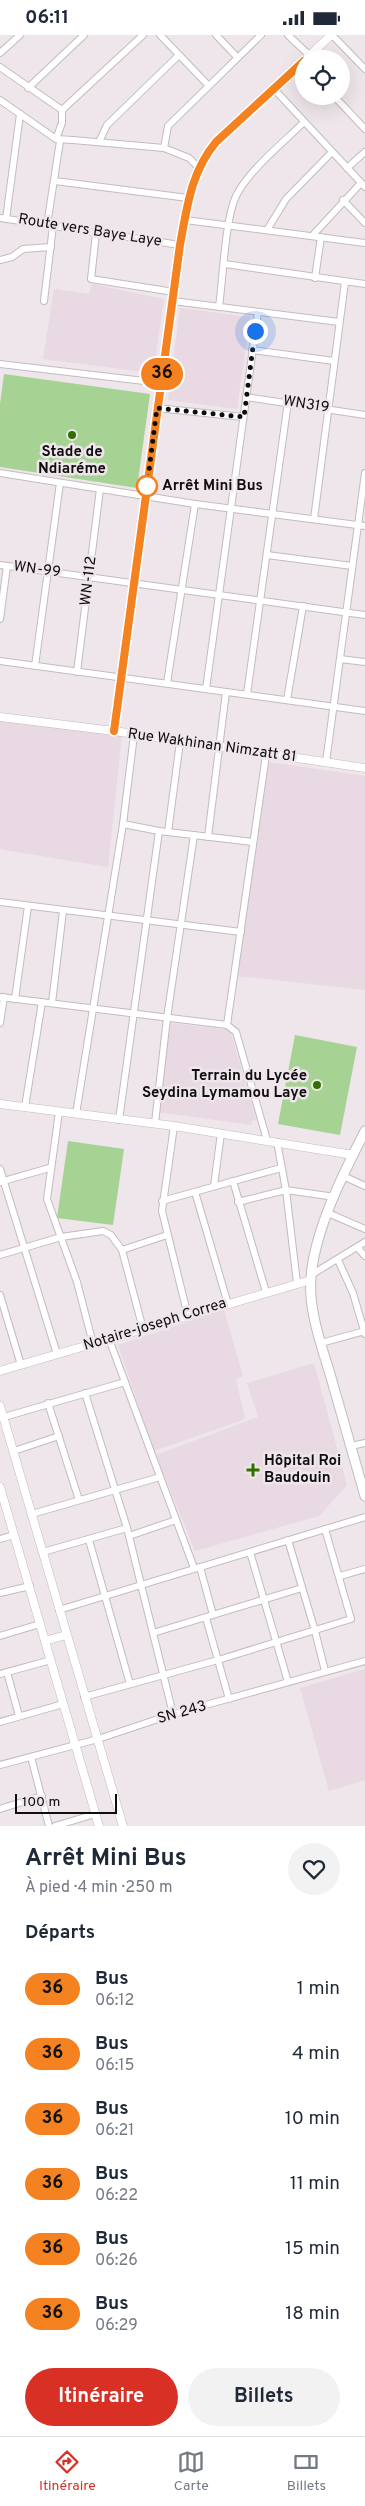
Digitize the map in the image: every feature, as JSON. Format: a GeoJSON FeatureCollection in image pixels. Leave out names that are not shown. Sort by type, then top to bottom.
{"type":"FeatureCollection","features":[{"type":"Feature","properties":{"kind":"main road"},"geometry":{"type":"LineString","coordinates":[[365,1131],[343,1176],[328,1213],[318,1243],[311,1278],[312,1300],[321,1343],[365,1496]]}},
{"type":"Feature","properties":{"kind":"street"},"geometry":{"type":"LineString","coordinates":[[0,53],[20,35]]}},
{"type":"Feature","properties":{"kind":"street"},"geometry":{"type":"LineString","coordinates":[[28,88],[84,35]]}},
{"type":"Feature","properties":{"kind":"street"},"geometry":{"type":"LineString","coordinates":[[44,301],[51,247],[50,225],[62,110],[143,35]]}},
{"type":"Feature","properties":{"kind":"street"},"geometry":{"type":"LineString","coordinates":[[160,35],[208,85]]}},
{"type":"Feature","properties":{"kind":"street"},"geometry":{"type":"LineString","coordinates":[[216,35],[237,57]]}},
{"type":"Feature","properties":{"kind":"street"},"geometry":{"type":"LineString","coordinates":[[164,148],[168,126],[208,85],[262,35]]}},
{"type":"Feature","properties":{"kind":"street"},"geometry":{"type":"LineString","coordinates":[[288,35],[298,50]]}},
{"type":"Feature","properties":{"kind":"street"},"geometry":{"type":"LineString","coordinates":[[315,50],[331,35],[365,69]]}},
{"type":"Feature","properties":{"kind":"street"},"geometry":{"type":"LineString","coordinates":[[99,142],[107,125],[179,55]]}},
{"type":"Feature","properties":{"kind":"street"},"geometry":{"type":"LineString","coordinates":[[0,67],[62,110]]}},
{"type":"Feature","properties":{"kind":"street"},"geometry":{"type":"LineString","coordinates":[[114,731],[157,408],[188,198],[206,153],[295,69]]}},
{"type":"Feature","properties":{"kind":"street"},"geometry":{"type":"LineString","coordinates":[[274,89],[363,185],[343,200],[312,236]]}},
{"type":"Feature","properties":{"kind":"street"},"geometry":{"type":"LineString","coordinates":[[0,100],[58,140],[164,148],[178,152],[199,168]]}},
{"type":"Feature","properties":{"kind":"street"},"geometry":{"type":"LineString","coordinates":[[342,105],[365,129]]}},
{"type":"Feature","properties":{"kind":"street"},"geometry":{"type":"LineString","coordinates":[[3,218],[20,113]]}},
{"type":"Feature","properties":{"kind":"street"},"geometry":{"type":"LineString","coordinates":[[219,307],[229,225],[234,203],[243,185],[304,122]]}},
{"type":"Feature","properties":{"kind":"street"},"geometry":{"type":"LineString","coordinates":[[347,168],[365,151]]}},
{"type":"Feature","properties":{"kind":"street"},"geometry":{"type":"LineString","coordinates":[[267,230],[286,199],[332,152]]}},
{"type":"Feature","properties":{"kind":"street"},"geometry":{"type":"LineString","coordinates":[[55,181],[188,198]]}},
{"type":"Feature","properties":{"kind":"street"},"geometry":{"type":"LineString","coordinates":[[343,200],[365,223]]}},
{"type":"Feature","properties":{"kind":"street","name":"Route vers Baye Laye"},"geometry":{"type":"LineString","coordinates":[[3,218],[180,245]]}},
{"type":"Feature","properties":{"kind":"street"},"geometry":{"type":"LineString","coordinates":[[185,220],[365,243]]}},
{"type":"Feature","properties":{"kind":"street"},"geometry":{"type":"LineString","coordinates":[[96,233],[91,279],[174,292]]}},
{"type":"Feature","properties":{"kind":"street"},"geometry":{"type":"LineString","coordinates":[[315,278],[321,237]]}},
{"type":"Feature","properties":{"kind":"street"},"geometry":{"type":"LineString","coordinates":[[0,260],[12,257],[23,249],[51,247]]}},
{"type":"Feature","properties":{"kind":"street"},"geometry":{"type":"LineString","coordinates":[[225,264],[365,284]]}},
{"type":"Feature","properties":{"kind":"street"},"geometry":{"type":"LineString","coordinates":[[314,519],[344,282]]}},
{"type":"Feature","properties":{"kind":"street"},"geometry":{"type":"LineString","coordinates":[[173,301],[339,322]]}},
{"type":"Feature","properties":{"kind":"street"},"geometry":{"type":"LineString","coordinates":[[206,689],[258,312]]}},
{"type":"Feature","properties":{"kind":"street"},"geometry":{"type":"LineString","coordinates":[[252,350],[334,361]]}},
{"type":"Feature","properties":{"kind":"street"},"geometry":{"type":"LineString","coordinates":[[0,366],[161,383]]}},
{"type":"Feature","properties":{"kind":"street","name":"WN319"},"geometry":{"type":"LineString","coordinates":[[246,397],[365,415]]}},
{"type":"Feature","properties":{"kind":"street"},"geometry":{"type":"LineString","coordinates":[[247,694],[288,402]]}},
{"type":"Feature","properties":{"kind":"street"},"geometry":{"type":"LineString","coordinates":[[157,408],[244,417]]}},
{"type":"Feature","properties":{"kind":"street"},"geometry":{"type":"LineString","coordinates":[[0,473],[195,504],[273,512],[362,525]]}},
{"type":"Feature","properties":{"kind":"street"},"geometry":{"type":"LineString","coordinates":[[326,762],[352,566],[362,525],[365,473]]}},
{"type":"Feature","properties":{"kind":"street"},"geometry":{"type":"LineString","coordinates":[[35,666],[60,483]]}},
{"type":"Feature","properties":{"kind":"street","name":"WN-112"},"geometry":{"type":"LineString","coordinates":[[77,672],[100,489]]}},
{"type":"Feature","properties":{"kind":"street"},"geometry":{"type":"LineString","coordinates":[[166,683],[195,504]]}},
{"type":"Feature","properties":{"kind":"street"},"geometry":{"type":"LineString","coordinates":[[267,555],[352,566]]}},
{"type":"Feature","properties":{"kind":"street"},"geometry":{"type":"LineString","coordinates":[[0,619],[4,565]]}},
{"type":"Feature","properties":{"kind":"street","name":"WN-99"},"geometry":{"type":"LineString","coordinates":[[4,565],[365,615]]}},
{"type":"Feature","properties":{"kind":"street"},"geometry":{"type":"LineString","coordinates":[[287,700],[303,606]]}},
{"type":"Feature","properties":{"kind":"street"},"geometry":{"type":"LineString","coordinates":[[340,659],[365,662]]}},
{"type":"Feature","properties":{"kind":"street"},"geometry":{"type":"LineString","coordinates":[[0,661],[365,711]]}},
{"type":"Feature","properties":{"kind":"street"},"geometry":{"type":"LineString","coordinates":[[208,837],[221,749],[226,692]]}},
{"type":"Feature","properties":{"kind":"street","name":"Rue Wakhinan Nimzatt 81"},"geometry":{"type":"LineString","coordinates":[[0,717],[114,731],[180,743],[365,768]]}},
{"type":"Feature","properties":{"kind":"street"},"geometry":{"type":"LineString","coordinates":[[76,1114],[94,1007],[106,914],[123,824],[134,735]]}},
{"type":"Feature","properties":{"kind":"street"},"geometry":{"type":"LineString","coordinates":[[168,833],[180,743]]}},
{"type":"Feature","properties":{"kind":"street"},"geometry":{"type":"LineString","coordinates":[[227,1025],[266,755]]}},
{"type":"Feature","properties":{"kind":"street"},"geometry":{"type":"LineString","coordinates":[[123,824],[168,833],[253,842]]}},
{"type":"Feature","properties":{"kind":"street"},"geometry":{"type":"LineString","coordinates":[[118,1119],[159,831]]}},
{"type":"Feature","properties":{"kind":"street"},"geometry":{"type":"LineString","coordinates":[[155,1123],[167,1018],[194,835]]}},
{"type":"Feature","properties":{"kind":"street"},"geometry":{"type":"LineString","coordinates":[[0,902],[241,932]]}},
{"type":"Feature","properties":{"kind":"street"},"geometry":{"type":"LineString","coordinates":[[15,999],[28,906]]}},
{"type":"Feature","properties":{"kind":"street"},"geometry":{"type":"LineString","coordinates":[[52,1003],[63,911]]}},
{"type":"Feature","properties":{"kind":"street"},"geometry":{"type":"LineString","coordinates":[[0,1023],[2,997],[227,1025],[236,1032],[266,1141]]}},
{"type":"Feature","properties":{"kind":"street"},"geometry":{"type":"LineString","coordinates":[[25,1107],[42,1002]]}},
{"type":"Feature","properties":{"kind":"street"},"geometry":{"type":"LineString","coordinates":[[0,1105],[174,1125],[353,1155]]}},
{"type":"Feature","properties":{"kind":"street"},"geometry":{"type":"LineString","coordinates":[[59,1112],[47,1199],[77,1282],[93,1344]]}},
{"type":"Feature","properties":{"kind":"street"},"geometry":{"type":"LineString","coordinates":[[174,1125],[162,1211],[188,1316]]}},
{"type":"Feature","properties":{"kind":"street"},"geometry":{"type":"LineString","coordinates":[[214,1187],[221,1133]]}},
{"type":"Feature","properties":{"kind":"street"},"geometry":{"type":"LineString","coordinates":[[277,1142],[286,1190],[297,1283]]}},
{"type":"Feature","properties":{"kind":"street"},"geometry":{"type":"LineString","coordinates":[[162,1201],[282,1168]]}},
{"type":"Feature","properties":{"kind":"street"},"geometry":{"type":"LineString","coordinates":[[0,1169],[2,1182],[57,1354]]}},
{"type":"Feature","properties":{"kind":"street"},"geometry":{"type":"LineString","coordinates":[[2,1182],[50,1169]]}},
{"type":"Feature","properties":{"kind":"street"},"geometry":{"type":"LineString","coordinates":[[343,1176],[365,1186]]}},
{"type":"Feature","properties":{"kind":"street"},"geometry":{"type":"LineString","coordinates":[[232,1181],[266,1292]]}},
{"type":"Feature","properties":{"kind":"street"},"geometry":{"type":"LineString","coordinates":[[238,1202],[286,1190],[335,1197]]}},
{"type":"Feature","properties":{"kind":"street"},"geometry":{"type":"LineString","coordinates":[[196,1192],[228,1304]]}},
{"type":"Feature","properties":{"kind":"street"},"geometry":{"type":"LineString","coordinates":[[328,1213],[365,1229]]}},
{"type":"Feature","properties":{"kind":"street"},"geometry":{"type":"LineString","coordinates":[[0,1255],[61,1237],[103,1231],[111,1235],[122,1250],[143,1329]]}},
{"type":"Feature","properties":{"kind":"street"},"geometry":{"type":"LineString","coordinates":[[122,1250],[167,1235]]}},
{"type":"Feature","properties":{"kind":"street"},"geometry":{"type":"LineString","coordinates":[[311,1278],[365,1242]]}},
{"type":"Feature","properties":{"kind":"street"},"geometry":{"type":"LineString","coordinates":[[358,1248],[365,1256]]}},
{"type":"Feature","properties":{"kind":"street"},"geometry":{"type":"LineString","coordinates":[[321,1343],[365,1332],[353,1293],[338,1260]]}},
{"type":"Feature","properties":{"kind":"street","name":"Notaire-joseph Correa"},"geometry":{"type":"LineString","coordinates":[[0,1371],[311,1278]]}},
{"type":"Feature","properties":{"kind":"street"},"geometry":{"type":"LineString","coordinates":[[0,1295],[20,1365]]}},
{"type":"Feature","properties":{"kind":"street"},"geometry":{"type":"LineString","coordinates":[[109,1339],[176,1520],[197,1568],[218,1660],[230,1699]]}},
{"type":"Feature","properties":{"kind":"street"},"geometry":{"type":"LineString","coordinates":[[4,1417],[125,1381]]}},
{"type":"Feature","properties":{"kind":"street"},"geometry":{"type":"LineString","coordinates":[[85,1393],[127,1528],[173,1715]]}},
{"type":"Feature","properties":{"kind":"street"},"geometry":{"type":"LineString","coordinates":[[48,1403],[79,1500]]}},
{"type":"Feature","properties":{"kind":"street"},"geometry":{"type":"LineString","coordinates":[[0,1406],[123,1826]]}},
{"type":"Feature","properties":{"kind":"street"},"geometry":{"type":"LineString","coordinates":[[14,1451],[59,1436]]}},
{"type":"Feature","properties":{"kind":"street"},"geometry":{"type":"LineString","coordinates":[[351,1446],[365,1443]]}},
{"type":"Feature","properties":{"kind":"street"},"geometry":{"type":"LineString","coordinates":[[32,1514],[160,1477]]}},
{"type":"Feature","properties":{"kind":"street"},"geometry":{"type":"LineString","coordinates":[[0,1487],[99,1826]]}},
{"type":"Feature","properties":{"kind":"street"},"geometry":{"type":"LineString","coordinates":[[59,1610],[365,1517]]}},
{"type":"Feature","properties":{"kind":"street"},"geometry":{"type":"LineString","coordinates":[[129,1536],[176,1520]]}},
{"type":"Feature","properties":{"kind":"street"},"geometry":{"type":"LineString","coordinates":[[43,1552],[127,1528]]}},
{"type":"Feature","properties":{"kind":"street"},"geometry":{"type":"LineString","coordinates":[[84,1697],[218,1660],[316,1631],[351,1618],[326,1529]]}},
{"type":"Feature","properties":{"kind":"street"},"geometry":{"type":"LineString","coordinates":[[0,1539],[14,1535]]}},
{"type":"Feature","properties":{"kind":"street"},"geometry":{"type":"LineString","coordinates":[[89,1540],[130,1683]]}},
{"type":"Feature","properties":{"kind":"street"},"geometry":{"type":"LineString","coordinates":[[288,1540],[316,1631],[325,1671]]}},
{"type":"Feature","properties":{"kind":"street"},"geometry":{"type":"LineString","coordinates":[[250,1552],[288,1682]]}},
{"type":"Feature","properties":{"kind":"street"},"geometry":{"type":"LineString","coordinates":[[340,1576],[365,1569]]}},
{"type":"Feature","properties":{"kind":"street"},"geometry":{"type":"LineString","coordinates":[[0,1593],[30,1586]]}},
{"type":"Feature","properties":{"kind":"street"},"geometry":{"type":"LineString","coordinates":[[153,1633],[302,1588]]}},
{"type":"Feature","properties":{"kind":"street"},"geometry":{"type":"LineString","coordinates":[[0,1636],[40,1624]]}},
{"type":"Feature","properties":{"kind":"street"},"geometry":{"type":"LineString","coordinates":[[46,1641],[66,1635]]}},
{"type":"Feature","properties":{"kind":"street"},"geometry":{"type":"LineString","coordinates":[[19,1716],[3,1673],[51,1660]]}},
{"type":"Feature","properties":{"kind":"street","name":"SN 243"},"geometry":{"type":"LineString","coordinates":[[0,1766],[365,1661]]}},
{"type":"Feature","properties":{"kind":"street"},"geometry":{"type":"LineString","coordinates":[[0,1722],[63,1704]]}},
{"type":"Feature","properties":{"kind":"street"},"geometry":{"type":"LineString","coordinates":[[31,1757],[49,1826]]}},
{"type":"Feature","properties":{"kind":"street"},"geometry":{"type":"LineString","coordinates":[[0,1809],[42,1796]]}},
{"type":"Feature","properties":{"kind":"street"},"geometry":{"type":"LineString","coordinates":[[55,1826],[95,1814]]}},
{"type":"Feature","properties":{"kind":"shaded area"},"geometry":{"type":"Polygon","coordinates":[[[92,284],[164,299],[153,373],[43,359],[54,289],[89,294],[92,284]]]}},
{"type":"Feature","properties":{"kind":"shaded area"},"geometry":{"type":"Polygon","coordinates":[[[180,308],[250,317],[237,409],[168,400],[180,308]]]}},
{"type":"Feature","properties":{"kind":"shaded area"},"geometry":{"type":"Polygon","coordinates":[[[0,718],[122,735],[108,867],[0,849],[0,718]]]}},
{"type":"Feature","properties":{"kind":"shaded area"},"geometry":{"type":"Polygon","coordinates":[[[269,762],[365,776],[365,990],[237,976],[269,762]]]}},
{"type":"Feature","properties":{"kind":"shaded area"},"geometry":{"type":"Polygon","coordinates":[[[170,1023],[230,1030],[256,1119],[252,1121],[252,1125],[157,1112],[170,1023]]]}},
{"type":"Feature","properties":{"kind":"shaded area"},"geometry":{"type":"Polygon","coordinates":[[[224,1310],[243,1376],[236,1379],[245,1419],[154,1451],[118,1345],[224,1310]]]}},
{"type":"Feature","properties":{"kind":"shaded area","name":"Hôpital Roi Baudouin"},"geometry":{"type":"Polygon","coordinates":[[[314,1363],[347,1485],[319,1516],[195,1551],[156,1455],[258,1417],[247,1383],[314,1363]]]}},
{"type":"Feature","properties":{"kind":"shaded area"},"geometry":{"type":"Polygon","coordinates":[[[365,1669],[365,1780],[329,1791],[300,1688],[365,1669]]]}},
{"type":"Feature","properties":{"kind":"green space","name":"Stade de Ndiaréme"},"geometry":{"type":"Polygon","coordinates":[[[4,374],[150,394],[137,488],[0,467],[0,404],[4,374]]]}},
{"type":"Feature","properties":{"kind":"green space","name":"Terrain du Lycée Seydina Lymamou Laye"},"geometry":{"type":"Polygon","coordinates":[[[295,1035],[357,1047],[340,1135],[278,1124],[295,1035]]]}},
{"type":"Feature","properties":{"kind":"green space"},"geometry":{"type":"Polygon","coordinates":[[[68,1141],[124,1149],[113,1225],[57,1218],[68,1141]]]}},
{"type":"Feature","properties":{"kind":"bus line","name":"36"},"geometry":{"type":"LineString","coordinates":[[114,731],[157,408],[188,198],[195,174],[206,153],[295,69]]}},
{"type":"Feature","properties":{"kind":"place","name":"Stade de Ndiaréme"},"geometry":{"type":"Point","coordinates":[72,435]}},
{"type":"Feature","properties":{"kind":"place","name":"Arrêt Mini Bus"},"geometry":{"type":"Point","coordinates":[147,486]}},
{"type":"Feature","properties":{"kind":"place","name":"Terrain du Lycée Seydina Lymamou Laye"},"geometry":{"type":"Point","coordinates":[317,1085]}},
{"type":"Feature","properties":{"kind":"place","name":"Hôpital Roi Baudouin"},"geometry":{"type":"Point","coordinates":[253,1470]}},
{"type":"Feature","properties":{"kind":"route"},"geometry":{"type":"LineString","coordinates":[[147,486],[157,408],[244,417],[255,331]]}}]}
